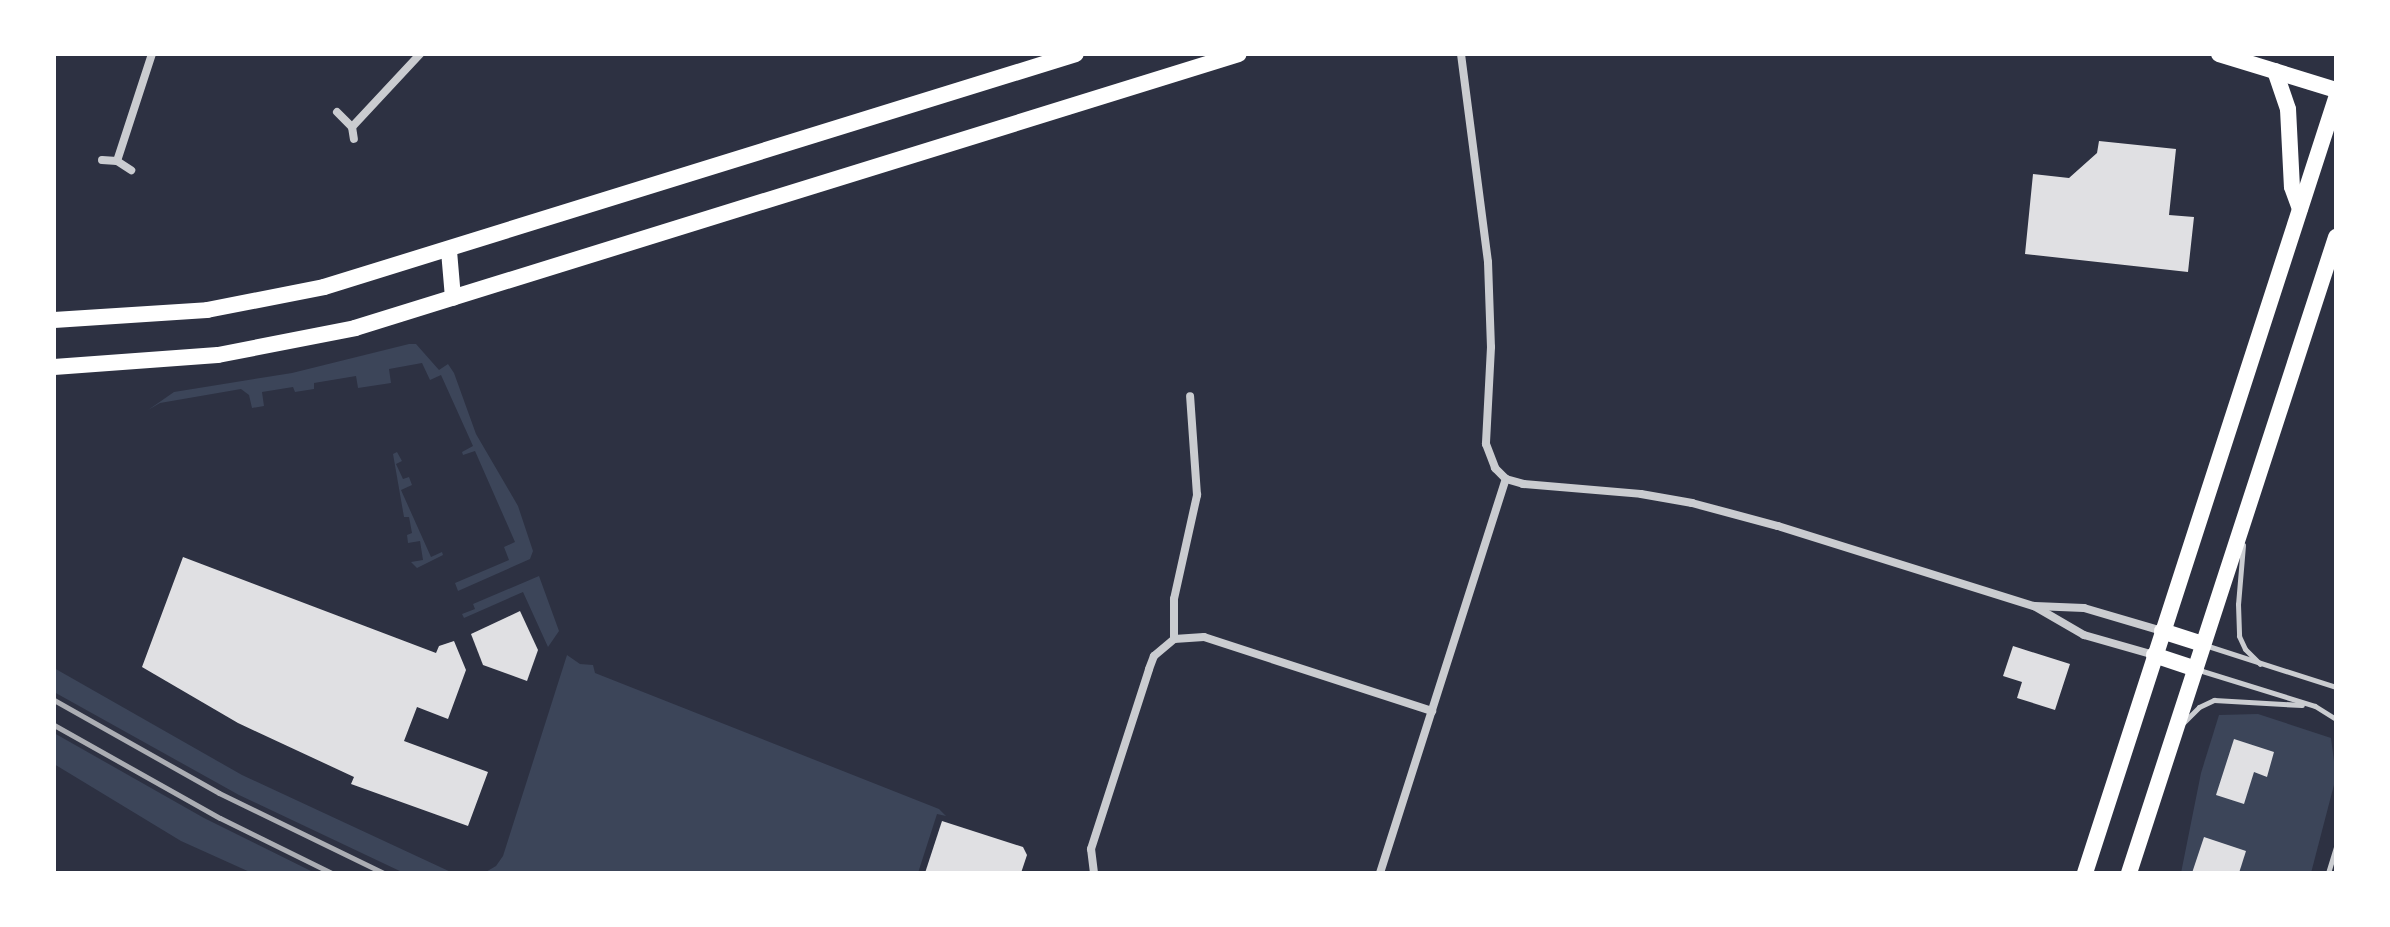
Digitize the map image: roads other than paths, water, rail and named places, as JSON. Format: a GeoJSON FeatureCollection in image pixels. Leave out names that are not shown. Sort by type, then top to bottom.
{"type":"FeatureCollection","features":[{"type":"Feature","properties":{"kind":"main road"},"geometry":{"type":"LineString","coordinates":[[54,320],[149,316],[243,304],[324,287],[449,251],[1076,54]]}},
{"type":"Feature","properties":{"kind":"main road"},"geometry":{"type":"LineString","coordinates":[[54,367],[151,363],[277,345],[355,328],[1239,54]]}},
{"type":"Feature","properties":{"kind":"main road"},"geometry":{"type":"LineString","coordinates":[[2219,54],[2336,90]]}},
{"type":"Feature","properties":{"kind":"main road"},"geometry":{"type":"LineString","coordinates":[[2275,71],[2288,109],[2292,187],[2300,209]]}},
{"type":"Feature","properties":{"kind":"main road"},"geometry":{"type":"LineString","coordinates":[[2085,873],[2336,98]]}},
{"type":"Feature","properties":{"kind":"main road"},"geometry":{"type":"LineString","coordinates":[[2129,873],[2336,237]]}},
{"type":"Feature","properties":{"kind":"main road"},"geometry":{"type":"LineString","coordinates":[[449,251],[472,292]]}},
{"type":"Feature","properties":{"kind":"main road"},"geometry":{"type":"LineString","coordinates":[[449,251],[453,298]]}},
{"type":"Feature","properties":{"kind":"main road"},"geometry":{"type":"LineString","coordinates":[[2162,631],[2203,644]]}},
{"type":"Feature","properties":{"kind":"main road"},"geometry":{"type":"LineString","coordinates":[[2154,655],[2196,669]]}},
{"type":"Feature","properties":{"kind":"street"},"geometry":{"type":"LineString","coordinates":[[117,161],[152,54]]}},
{"type":"Feature","properties":{"kind":"street"},"geometry":{"type":"LineString","coordinates":[[352,127],[420,54]]}},
{"type":"Feature","properties":{"kind":"street"},"geometry":{"type":"LineString","coordinates":[[1461,54],[1488,262],[1491,347],[1486,444],[1495,468],[1506,479],[1523,484],[1692,503],[1778,526],[2034,606],[2084,635],[2154,655]]}},
{"type":"Feature","properties":{"kind":"street"},"geometry":{"type":"LineString","coordinates":[[337,112],[352,127],[354,139]]}},
{"type":"Feature","properties":{"kind":"street"},"geometry":{"type":"LineString","coordinates":[[102,160],[117,161],[131,170]]}},
{"type":"Feature","properties":{"kind":"street"},"geometry":{"type":"LineString","coordinates":[[1174,639],[1174,599],[1197,495],[1190,396]]}},
{"type":"Feature","properties":{"kind":"street"},"geometry":{"type":"LineString","coordinates":[[1380,873],[1506,479]]}},
{"type":"Feature","properties":{"kind":"street"},"geometry":{"type":"LineString","coordinates":[[2034,606],[2084,608],[2162,631]]}},
{"type":"Feature","properties":{"kind":"street"},"geometry":{"type":"LineString","coordinates":[[1094,873],[1091,849],[1149,669],[1154,656],[1174,639],[1204,637],[1432,711]]}},
{"type":"Feature","properties":{"kind":"lane"},"geometry":{"type":"LineString","coordinates":[[2247,509],[2238,604],[2239,636],[2245,649],[2260,664]]}},
{"type":"Feature","properties":{"kind":"lane"},"geometry":{"type":"LineString","coordinates":[[2203,644],[2336,687]]}},
{"type":"Feature","properties":{"kind":"lane"},"geometry":{"type":"LineString","coordinates":[[2196,669],[2315,706],[2336,719]]}},
{"type":"Feature","properties":{"kind":"lane"},"geometry":{"type":"LineString","coordinates":[[2177,728],[2199,707],[2214,700],[2315,706]]}},
{"type":"Feature","properties":{"kind":"lane"},"geometry":{"type":"LineString","coordinates":[[2328,873],[2336,847]]}},
{"type":"Feature","properties":{"kind":"railway"},"geometry":{"type":"LineString","coordinates":[[54,700],[219,793],[384,873]]}},
{"type":"Feature","properties":{"kind":"railway"},"geometry":{"type":"LineString","coordinates":[[54,725],[220,818],[332,873]]}}]}
